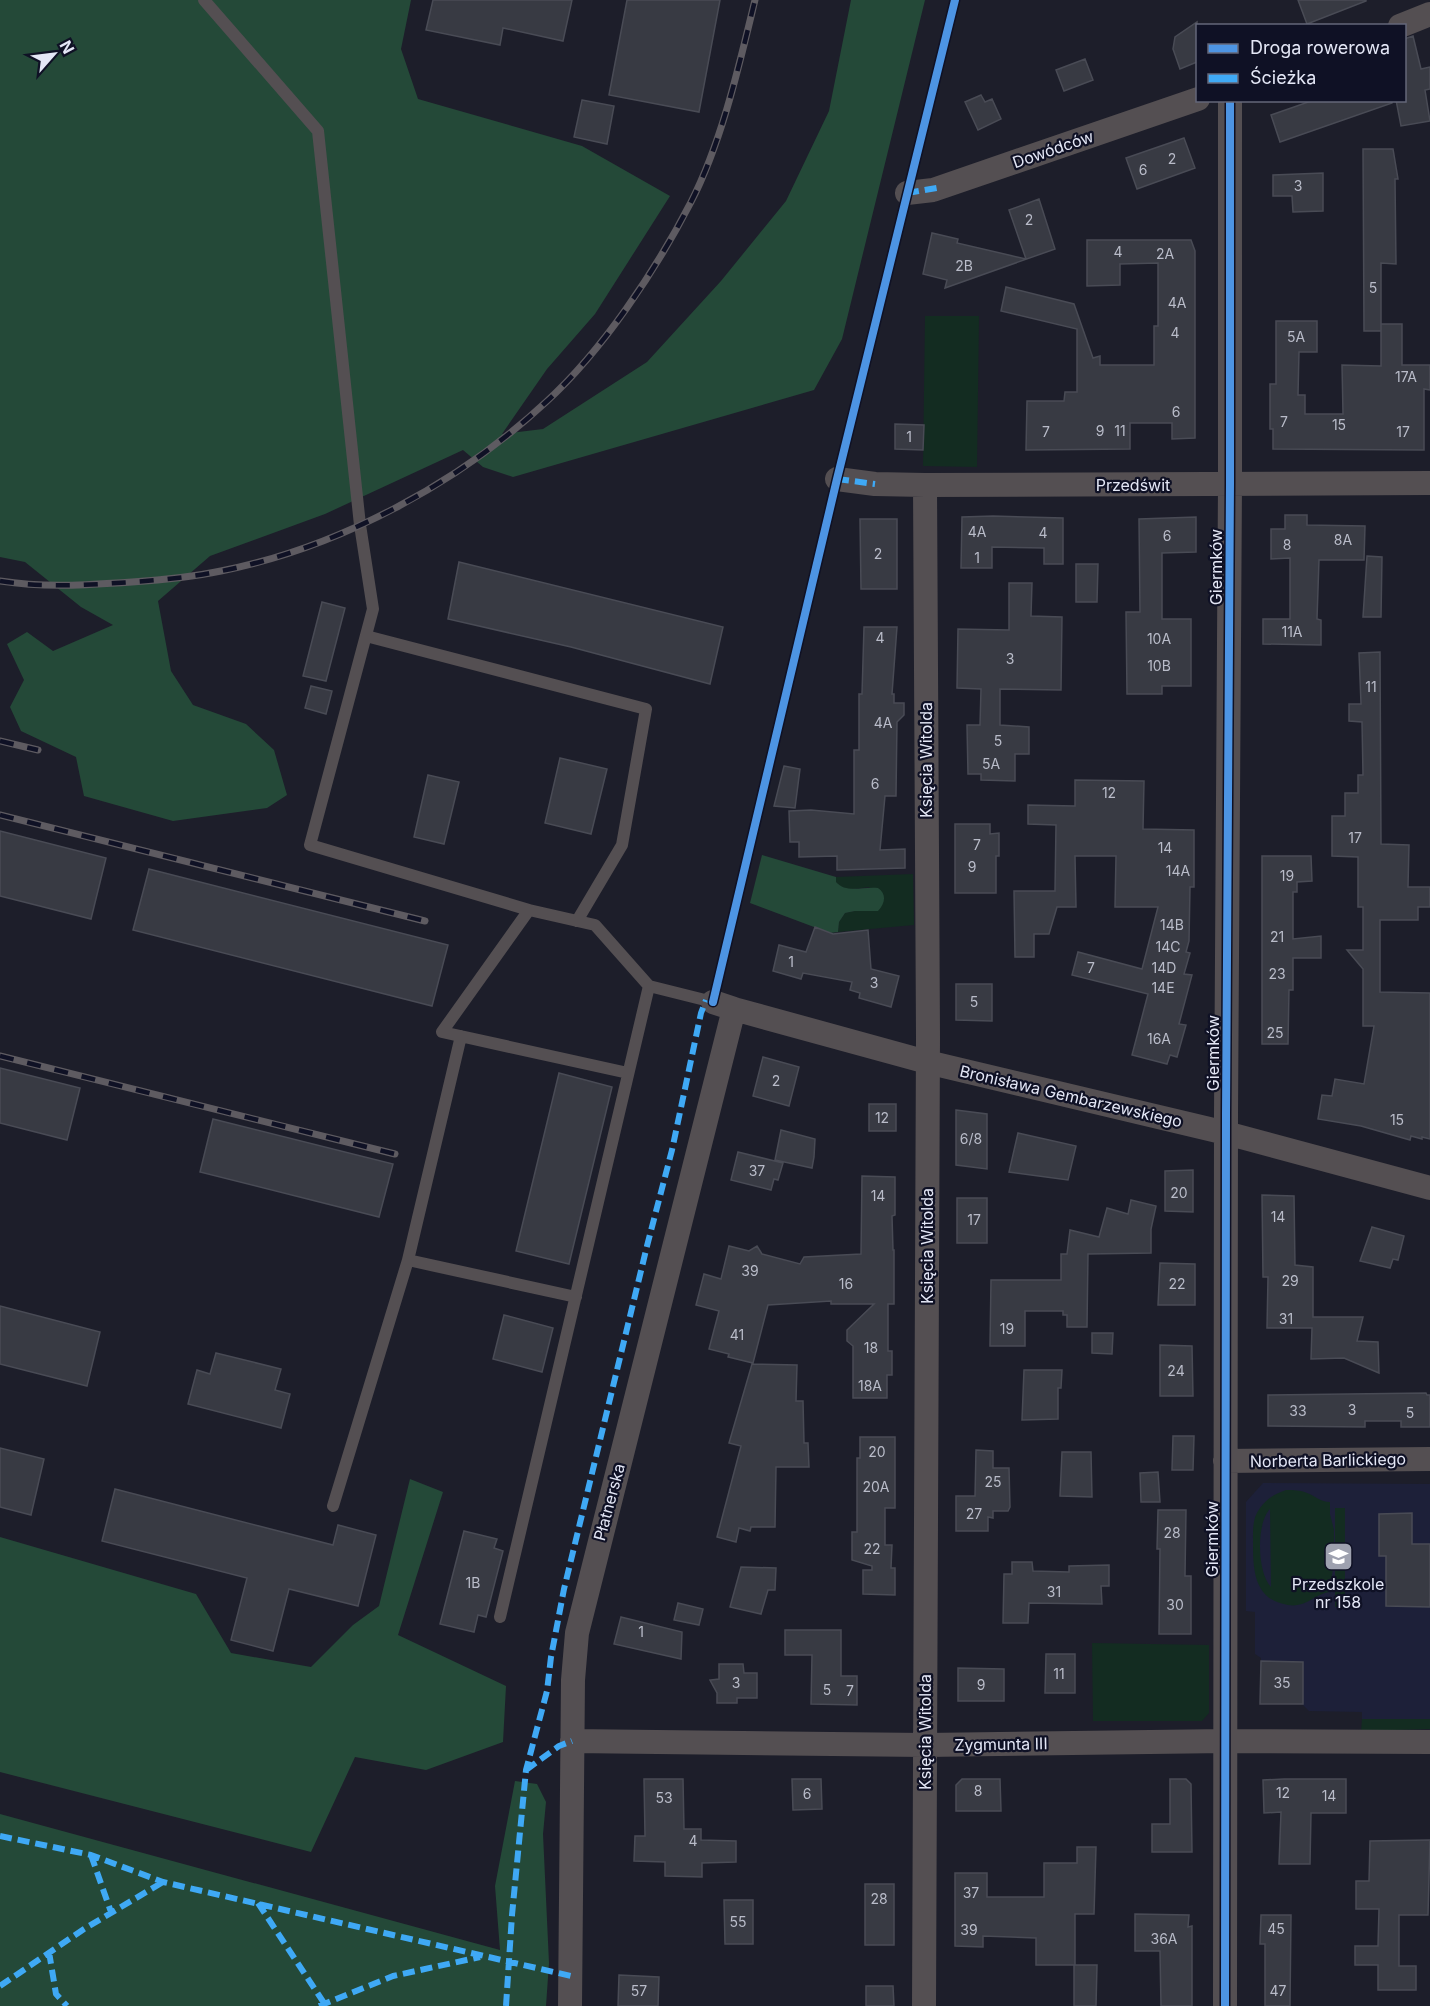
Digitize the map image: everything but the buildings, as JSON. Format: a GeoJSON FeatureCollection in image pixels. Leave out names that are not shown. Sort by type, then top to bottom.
{"type":"FeatureCollection","features":[{"type":"Feature","properties":{"kind":"street"},"geometry":{"type":"LineString","coordinates":[[1405,24],[1430,14]]}},
{"type":"Feature","properties":{"kind":"street","name":"Dowódców"},"geometry":{"type":"LineString","coordinates":[[907,193],[942,187],[1196,99]]}},
{"type":"Feature","properties":{"kind":"street","name":"Giermków"},"geometry":{"type":"LineString","coordinates":[[1226,2006],[1225,1461],[1230,102]]}},
{"type":"Feature","properties":{"kind":"street","name":"Przedświt"},"geometry":{"type":"LineString","coordinates":[[837,479],[875,484],[925,485],[1430,483]]}},
{"type":"Feature","properties":{"kind":"street","name":"Księcia Witolda"},"geometry":{"type":"LineString","coordinates":[[924,2006],[927,1062],[925,485]]}},
{"type":"Feature","properties":{"kind":"street","name":"Bronisława Gembarzewskiego"},"geometry":{"type":"LineString","coordinates":[[723,1005],[927,1062],[1226,1133],[1430,1188]]}},
{"type":"Feature","properties":{"kind":"street","name":"Płatnerska"},"geometry":{"type":"LineString","coordinates":[[570,2006],[573,1680],[577,1633],[723,1005]]}},
{"type":"Feature","properties":{"kind":"street","name":"Norberta Barlickiego"},"geometry":{"type":"LineString","coordinates":[[1225,1461],[1430,1459]]}},
{"type":"Feature","properties":{"kind":"street","name":"Zygmunta III"},"geometry":{"type":"LineString","coordinates":[[572,1741],[925,1745],[1226,1741],[1430,1742]]}},
{"type":"Feature","properties":{"kind":"lane"},"geometry":{"type":"LineString","coordinates":[[204,0],[318,131],[360,525],[373,609],[310,845],[530,910],[595,925],[649,986],[723,1005]]}},
{"type":"Feature","properties":{"kind":"lane"},"geometry":{"type":"LineString","coordinates":[[366,636],[646,710],[622,845],[577,921]]}},
{"type":"Feature","properties":{"kind":"lane"},"geometry":{"type":"LineString","coordinates":[[530,910],[442,1032],[628,1074]]}},
{"type":"Feature","properties":{"kind":"lane"},"geometry":{"type":"LineString","coordinates":[[500,1617],[649,986]]}},
{"type":"Feature","properties":{"kind":"lane"},"geometry":{"type":"LineString","coordinates":[[333,1506],[408,1260],[461,1036]]}},
{"type":"Feature","properties":{"kind":"lane"},"geometry":{"type":"LineString","coordinates":[[408,1260],[576,1297]]}},
{"type":"Feature","properties":{"kind":"shaded area","name":"Przedszkole nr 158"},"geometry":{"type":"Polygon","coordinates":[[[1263,1483],[1430,1484],[1430,1719],[1362,1719],[1362,1712],[1309,1711],[1302,1704],[1260,1704],[1261,1658],[1255,1654],[1255,1612],[1246,1611],[1246,1502],[1263,1483]]]}},
{"type":"Feature","properties":{"kind":"green space"},"geometry":{"type":"Polygon","coordinates":[[[0,0],[411,0],[401,49],[418,99],[582,146],[670,196],[595,314],[547,369],[502,434],[543,429],[647,362],[721,281],[786,201],[829,111],[851,0],[925,0],[842,339],[814,390],[513,477],[483,467],[463,450],[325,514],[210,556],[158,601],[171,671],[193,705],[246,724],[274,750],[287,795],[267,808],[173,821],[84,796],[76,757],[21,731],[10,707],[24,680],[7,644],[27,632],[53,651],[113,625],[81,607],[25,562],[0,557],[0,0]]]}},
{"type":"Feature","properties":{"kind":"green space"},"geometry":{"type":"Polygon","coordinates":[[[925,316],[979,316],[977,467],[923,466],[925,316]]]}},
{"type":"Feature","properties":{"kind":"green space"},"geometry":{"type":"Polygon","coordinates":[[[762,855],[836,877],[836,882],[845,888],[878,888],[884,896],[882,905],[878,911],[845,913],[839,922],[838,932],[830,933],[750,903],[762,855]]]}},
{"type":"Feature","properties":{"kind":"green space"},"geometry":{"type":"Polygon","coordinates":[[[913,874],[914,925],[838,932],[839,922],[845,913],[878,911],[869,887],[843,888],[836,882],[836,877],[913,874]]]}},
{"type":"Feature","properties":{"kind":"green space"},"geometry":{"type":"Polygon","coordinates":[[[410,1479],[443,1492],[398,1635],[506,1686],[503,1742],[426,1770],[355,1757],[311,1852],[0,1772],[0,1537],[196,1594],[231,1653],[311,1667],[353,1625],[379,1606],[410,1479]]]}},
{"type":"Feature","properties":{"kind":"green space"},"geometry":{"type":"Polygon","coordinates":[[[1286,1490],[1302,1491],[1330,1502],[1334,1530],[1331,1592],[1295,1605],[1277,1602],[1268,1597],[1258,1582],[1254,1563],[1254,1520],[1265,1502],[1286,1490]],[[1270,1509],[1262,1525],[1260,1548],[1263,1571],[1271,1587],[1270,1509]]]}},
{"type":"Feature","properties":{"kind":"green space"},"geometry":{"type":"Polygon","coordinates":[[[1335,1508],[1345,1508],[1345,1607],[1335,1607],[1335,1508]]]}},
{"type":"Feature","properties":{"kind":"green space"},"geometry":{"type":"Polygon","coordinates":[[[1092,1643],[1209,1645],[1209,1713],[1202,1721],[1093,1721],[1092,1643]]]}},
{"type":"Feature","properties":{"kind":"green space"},"geometry":{"type":"Polygon","coordinates":[[[1362,1719],[1430,1719],[1430,1729],[1361,1731],[1362,1719]]]}},
{"type":"Feature","properties":{"kind":"green space"},"geometry":{"type":"Polygon","coordinates":[[[515,1781],[537,1784],[546,1802],[543,1834],[549,1963],[546,2006],[0,2006],[0,1814],[500,1950],[495,1886],[515,1781]]]}},
{"type":"Feature","properties":{"kind":"railway"},"geometry":{"type":"LineString","coordinates":[[0,581],[33,585],[143,581],[210,573],[265,560],[352,529],[395,508],[436,485],[512,432],[546,402],[588,358],[627,308],[662,255],[691,202],[712,154],[736,77],[755,0]]}},
{"type":"Feature","properties":{"kind":"railway"},"geometry":{"type":"LineString","coordinates":[[0,741],[38,750]]}},
{"type":"Feature","properties":{"kind":"railway"},"geometry":{"type":"LineString","coordinates":[[0,815],[425,921]]}},
{"type":"Feature","properties":{"kind":"railway"},"geometry":{"type":"LineString","coordinates":[[0,1056],[395,1154]]}},
{"type":"Feature","properties":{"kind":"marked path"},"geometry":{"type":"LineString","coordinates":[[907,193],[942,187]]}},
{"type":"Feature","properties":{"kind":"marked path"},"geometry":{"type":"LineString","coordinates":[[837,479],[875,484]]}},
{"type":"Feature","properties":{"kind":"marked path"},"geometry":{"type":"LineString","coordinates":[[506,2006],[526,1770],[547,1691],[564,1589],[672,1150],[701,1013],[706,1000]]}},
{"type":"Feature","properties":{"kind":"marked path"},"geometry":{"type":"LineString","coordinates":[[526,1770],[559,1746],[572,1741]]}},
{"type":"Feature","properties":{"kind":"marked path"},"geometry":{"type":"LineString","coordinates":[[0,1836],[91,1855],[163,1882],[571,1976]]}},
{"type":"Feature","properties":{"kind":"marked path"},"geometry":{"type":"LineString","coordinates":[[91,1855],[111,1912]]}},
{"type":"Feature","properties":{"kind":"marked path"},"geometry":{"type":"LineString","coordinates":[[0,1986],[84,1929],[163,1882]]}},
{"type":"Feature","properties":{"kind":"marked path"},"geometry":{"type":"LineString","coordinates":[[258,1903],[326,2006]]}},
{"type":"Feature","properties":{"kind":"marked path"},"geometry":{"type":"LineString","coordinates":[[49,1952],[56,1994],[67,2006]]}},
{"type":"Feature","properties":{"kind":"marked path"},"geometry":{"type":"LineString","coordinates":[[319,2006],[393,1976],[480,1957]]}},
{"type":"Feature","properties":{"kind":"cycle path"},"geometry":{"type":"LineString","coordinates":[[713,1002],[837,479],[955,0]]}},
{"type":"Feature","properties":{"kind":"cycle path"},"geometry":{"type":"LineString","coordinates":[[1225,2006],[1230,102]]}},
{"type":"Feature","properties":{"kind":"place","name":"Przedszkole nr 158"},"geometry":{"type":"Point","coordinates":[1338,1556]}}]}
